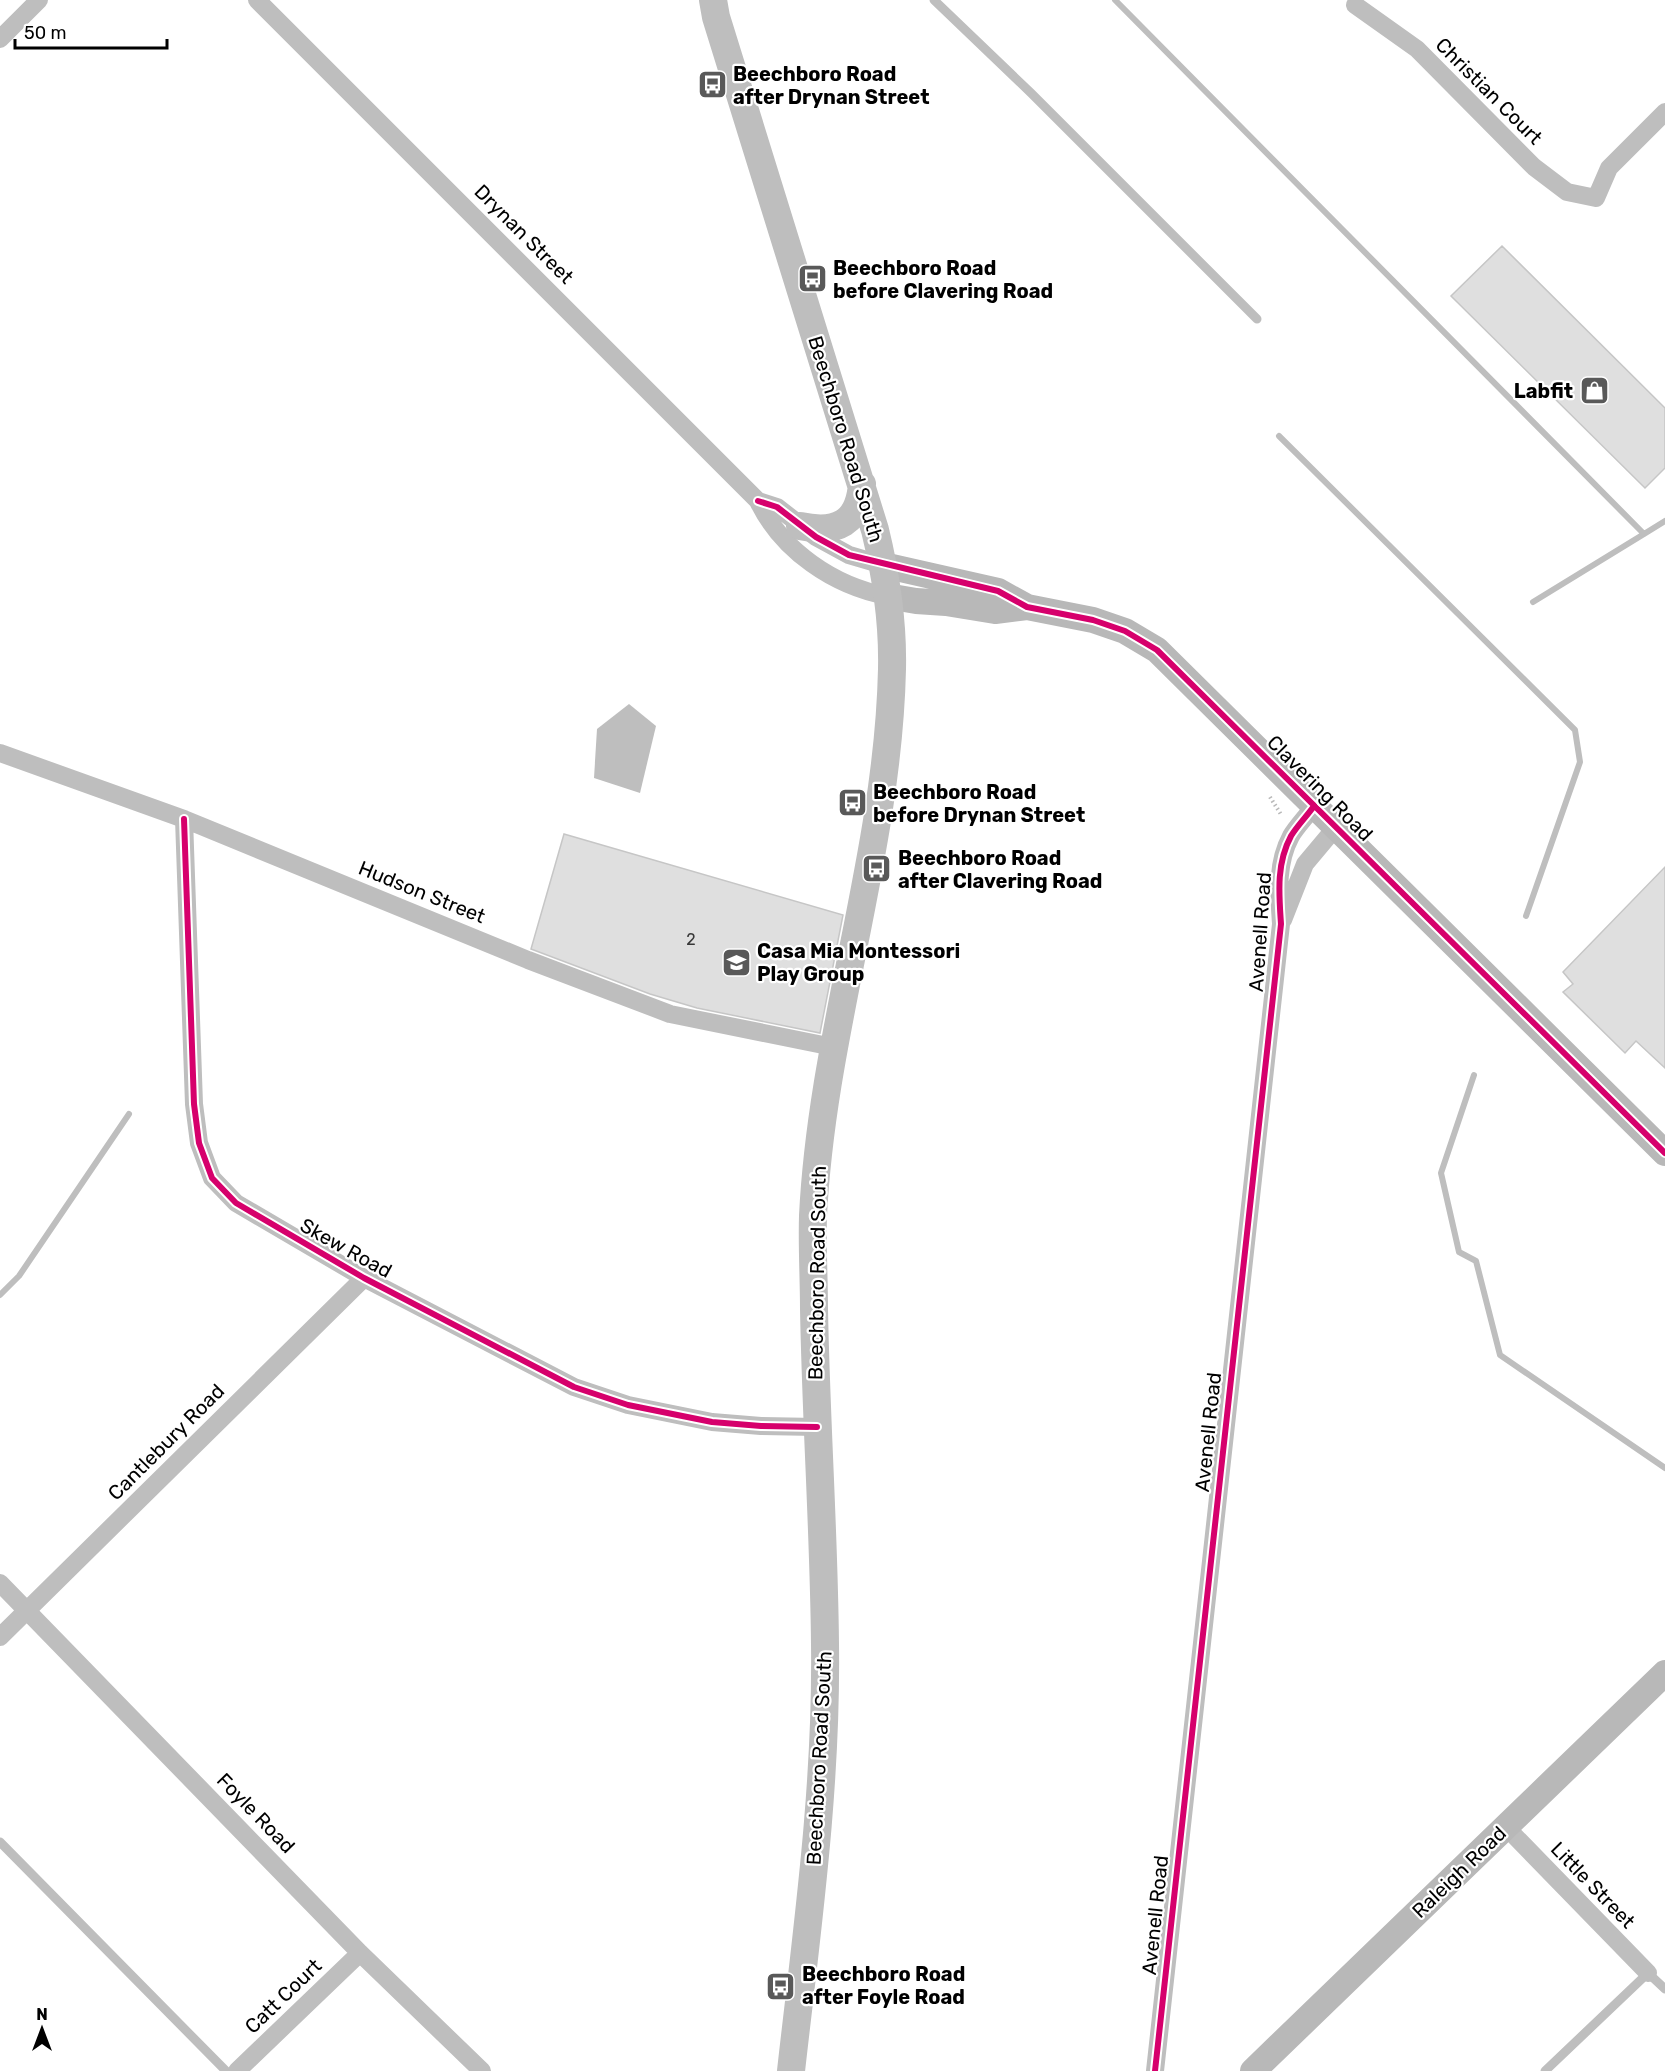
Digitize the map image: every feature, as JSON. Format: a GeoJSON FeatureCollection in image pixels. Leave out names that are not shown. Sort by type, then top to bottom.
{"type":"FeatureCollection","features":[{"type":"Feature","properties":{"kind":"main road","name":"Beechboro Road South"},"geometry":{"type":"LineString","coordinates":[[713,0],[716,17],[862,484],[883,565],[892,665],[890,709],[878,815],[833,1047],[819,1146],[813,1218],[817,1427],[825,1643],[824,1731],[817,1848],[791,2071]]}},
{"type":"Feature","properties":{"kind":"main road"},"geometry":{"type":"LineString","coordinates":[[800,526],[818,530],[834,528],[847,520],[856,510],[861,498],[862,484]]}},
{"type":"Feature","properties":{"kind":"street"},"geometry":{"type":"LineString","coordinates":[[0,39],[39,0]]}},
{"type":"Feature","properties":{"kind":"street","name":"Drynan Street"},"geometry":{"type":"LineString","coordinates":[[258,0],[758,501],[766,518],[815,567],[841,582],[866,592],[887,596]]}},
{"type":"Feature","properties":{"kind":"street","name":"Christian Court"},"geometry":{"type":"LineString","coordinates":[[1355,5],[1417,49],[1534,167],[1567,192],[1596,198],[1609,168],[1665,112]]}},
{"type":"Feature","properties":{"kind":"street","name":"Drynan Street"},"geometry":{"type":"LineString","coordinates":[[758,501],[777,507],[816,537],[849,555],[883,565]]}},
{"type":"Feature","properties":{"kind":"street","name":"Clavering Road"},"geometry":{"type":"LineString","coordinates":[[883,565],[998,591],[1027,607],[1093,620],[1125,631],[1157,650],[1665,1153]]}},
{"type":"Feature","properties":{"kind":"street","name":"Clavering Road"},"geometry":{"type":"LineString","coordinates":[[887,596],[995,611],[1027,607]]}},
{"type":"Feature","properties":{"kind":"street","name":"Hudson Street"},"geometry":{"type":"LineString","coordinates":[[0,753],[184,819],[536,963],[670,1014],[833,1047]]}},
{"type":"Feature","properties":{"kind":"street","name":"Avenell Road"},"geometry":{"type":"LineString","coordinates":[[1155,2071],[1281,924],[1278,881],[1284,855],[1292,836],[1291,825],[1314,806]]}},
{"type":"Feature","properties":{"kind":"street","name":"Skew Road"},"geometry":{"type":"LineString","coordinates":[[184,819],[194,1104],[199,1143],[212,1178],[236,1203],[364,1278],[574,1387],[628,1406],[712,1422],[817,1427]]}},
{"type":"Feature","properties":{"kind":"street","name":"Avenell Road"},"geometry":{"type":"LineString","coordinates":[[1281,924],[1305,864],[1336,827]]}},
{"type":"Feature","properties":{"kind":"street","name":"Cantlebury Road"},"geometry":{"type":"LineString","coordinates":[[0,1637],[364,1278]]}},
{"type":"Feature","properties":{"kind":"street","name":"Foyle Road"},"geometry":{"type":"LineString","coordinates":[[0,1583],[360,1953],[482,2071]]}},
{"type":"Feature","properties":{"kind":"street","name":"Raleigh Road"},"geometry":{"type":"LineString","coordinates":[[1253,2071],[1665,1672]]}},
{"type":"Feature","properties":{"kind":"street","name":"Little Street"},"geometry":{"type":"LineString","coordinates":[[1506,1827],[1648,1973]]}},
{"type":"Feature","properties":{"kind":"street","name":"Catt Court"},"geometry":{"type":"LineString","coordinates":[[237,2071],[360,1953]]}},
{"type":"Feature","properties":{"kind":"lane"},"geometry":{"type":"LineString","coordinates":[[934,0],[1257,319]]}},
{"type":"Feature","properties":{"kind":"lane"},"geometry":{"type":"LineString","coordinates":[[0,1842],[226,2071]]}},
{"type":"Feature","properties":{"kind":"lane"},"geometry":{"type":"LineString","coordinates":[[1545,2071],[1648,1973],[1665,1989]]}},
{"type":"Feature","properties":{"kind":"path"},"geometry":{"type":"LineString","coordinates":[[1266,791],[1291,825]]}},
{"type":"Feature","properties":{"kind":"shaded area"},"geometry":{"type":"Polygon","coordinates":[[[629,704],[656,726],[640,793],[594,778],[597,729],[629,704]]]}},
{"type":"Feature","properties":{"kind":"building"},"geometry":{"type":"Polygon","coordinates":[[[1502,246],[1665,408],[1665,468],[1645,488],[1451,296],[1502,246]]]}},
{"type":"Feature","properties":{"kind":"building","name":"Casa Mia Montessori Play Group"},"geometry":{"type":"Polygon","coordinates":[[[564,834],[843,915],[820,1033],[697,1008],[650,994],[531,949],[564,834]]]}},
{"type":"Feature","properties":{"kind":"building"},"geometry":{"type":"Polygon","coordinates":[[[1665,867],[1665,1068],[1636,1041],[1625,1053],[1563,992],[1573,984],[1563,972],[1665,867]]]}},
{"type":"Feature","properties":{"kind":"waterway"},"geometry":{"type":"LineString","coordinates":[[1115,0],[1644,534],[1533,602]]}},
{"type":"Feature","properties":{"kind":"waterway"},"geometry":{"type":"LineString","coordinates":[[1279,436],[1575,730],[1580,762],[1526,916]]}},
{"type":"Feature","properties":{"kind":"waterway"},"geometry":{"type":"LineString","coordinates":[[1644,534],[1665,521]]}},
{"type":"Feature","properties":{"kind":"waterway"},"geometry":{"type":"LineString","coordinates":[[1474,1075],[1441,1173],[1459,1252],[1476,1261],[1500,1355],[1665,1468]]}},
{"type":"Feature","properties":{"kind":"waterway"},"geometry":{"type":"LineString","coordinates":[[0,1295],[19,1276],[129,1114]]}},
{"type":"Feature","properties":{"kind":"cycle path"},"geometry":{"type":"LineString","coordinates":[[758,501],[777,507],[816,537],[849,555],[998,591],[1027,607],[1093,620],[1125,631],[1157,650],[1665,1153]]}},
{"type":"Feature","properties":{"kind":"cycle path"},"geometry":{"type":"LineString","coordinates":[[1155,2071],[1281,924],[1279,890],[1281,868],[1291,836],[1314,806]]}},
{"type":"Feature","properties":{"kind":"cycle path"},"geometry":{"type":"LineString","coordinates":[[184,819],[194,1104],[199,1143],[212,1178],[236,1203],[364,1278],[574,1387],[628,1405],[712,1422],[817,1427]]}},
{"type":"Feature","properties":{"kind":"place","name":"Beechboro Road after Drynan Street"},"geometry":{"type":"Point","coordinates":[712,85]}},
{"type":"Feature","properties":{"kind":"place","name":"Beechboro Road before Clavering Road"},"geometry":{"type":"Point","coordinates":[812,279]}},
{"type":"Feature","properties":{"kind":"place","name":"Labfit"},"geometry":{"type":"Point","coordinates":[1594,391]}},
{"type":"Feature","properties":{"kind":"place","name":"Beechboro Road before Drynan Street"},"geometry":{"type":"Point","coordinates":[852,803]}},
{"type":"Feature","properties":{"kind":"place","name":"Beechboro Road after Clavering Road"},"geometry":{"type":"Point","coordinates":[877,869]}},
{"type":"Feature","properties":{"kind":"place","name":"Casa Mia Montessori Play Group"},"geometry":{"type":"Point","coordinates":[736,962]}},
{"type":"Feature","properties":{"kind":"place","name":"Beechboro Road after Foyle Road"},"geometry":{"type":"Point","coordinates":[781,1986]}}]}
